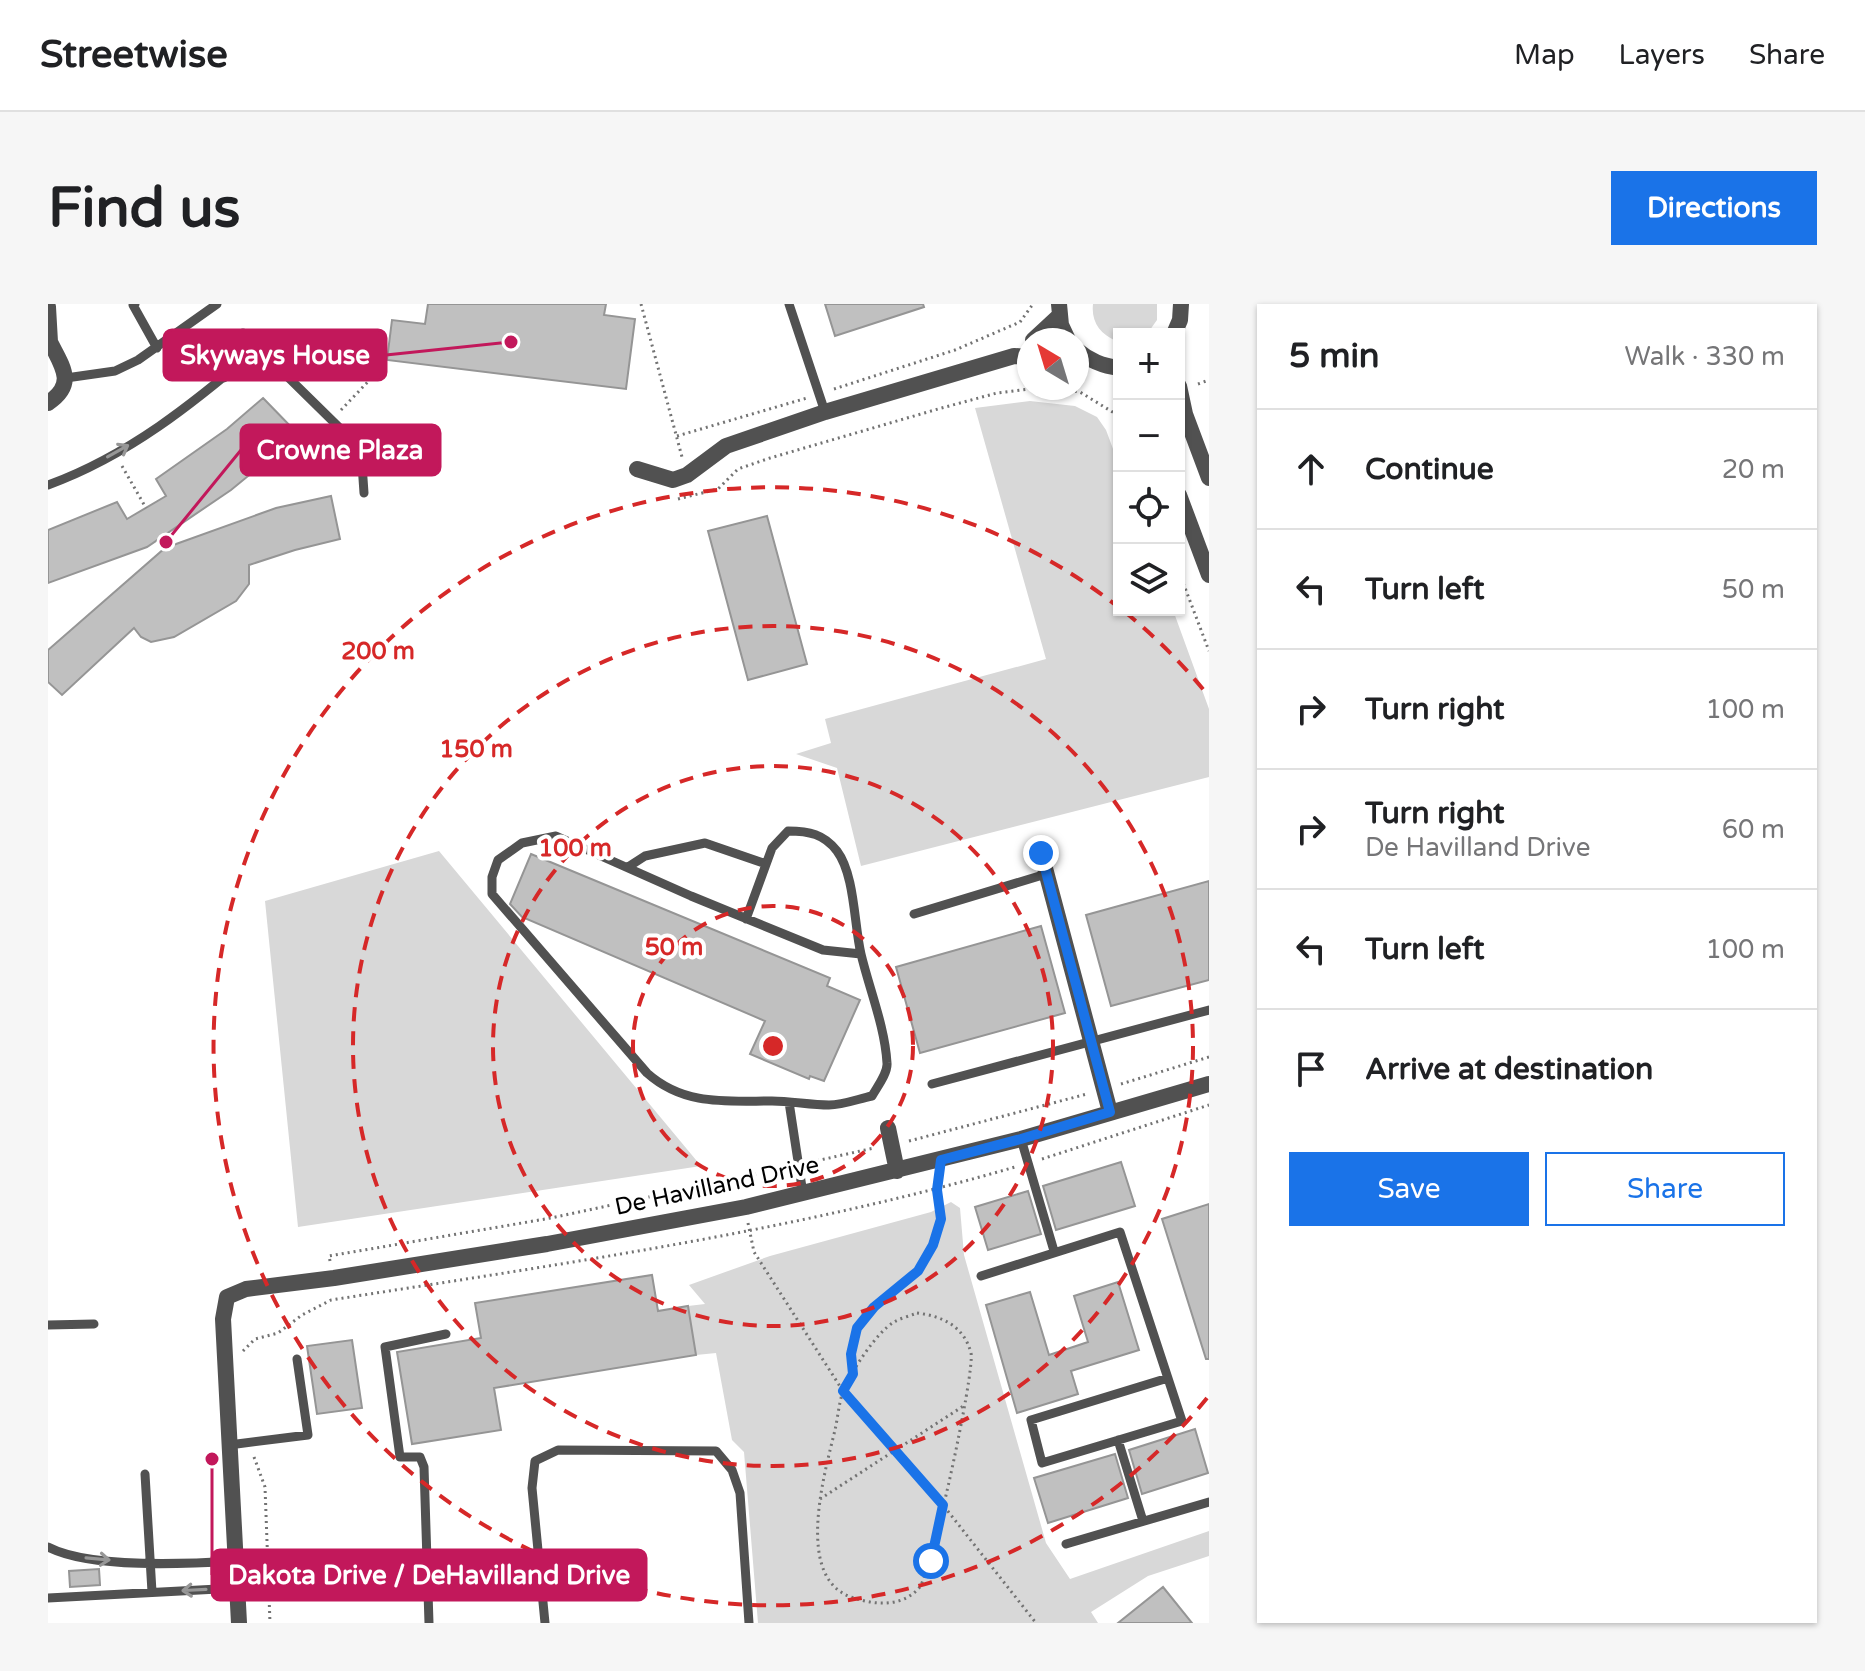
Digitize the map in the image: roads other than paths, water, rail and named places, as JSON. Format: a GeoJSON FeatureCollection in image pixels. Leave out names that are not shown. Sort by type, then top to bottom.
{"type":"FeatureCollection","features":[{"type":"Feature","properties":{"kind":"street"},"geometry":{"type":"LineString","coordinates":[[1178,319],[1196,304]]}},
{"type":"Feature","properties":{"kind":"street"},"geometry":{"type":"LineString","coordinates":[[48,307],[49,340],[66,378],[65,388],[48,403]]}},
{"type":"Feature","properties":{"kind":"street"},"geometry":{"type":"LineString","coordinates":[[1043,328],[1059,309]]}},
{"type":"Feature","properties":{"kind":"street"},"geometry":{"type":"LineString","coordinates":[[637,469],[673,480],[687,475],[726,446],[825,412],[1017,357]]}},
{"type":"Feature","properties":{"kind":"street"},"geometry":{"type":"LineString","coordinates":[[1089,360],[1113,367]]}},
{"type":"Feature","properties":{"kind":"street"},"geometry":{"type":"LineString","coordinates":[[1182,400],[1209,478]]}},
{"type":"Feature","properties":{"kind":"street"},"geometry":{"type":"LineString","coordinates":[[1185,511],[1209,575]]}},
{"type":"Feature","properties":{"kind":"street"},"geometry":{"type":"LineString","coordinates":[[1041,853],[1110,1112]]}},
{"type":"Feature","properties":{"kind":"street","name":"De Havilland Drive"},"geometry":{"type":"LineString","coordinates":[[229,1445],[223,1319],[227,1297],[246,1289],[532,1246],[746,1207],[1021,1139],[1209,1084]]}},
{"type":"Feature","properties":{"kind":"street"},"geometry":{"type":"LineString","coordinates":[[890,1136],[897,1171]]}},
{"type":"Feature","properties":{"kind":"street"},"geometry":{"type":"LineString","coordinates":[[229,1445],[239,1623]]}},
{"type":"Feature","properties":{"kind":"lane"},"geometry":{"type":"LineString","coordinates":[[135,304],[157,348]]}},
{"type":"Feature","properties":{"kind":"lane"},"geometry":{"type":"LineString","coordinates":[[66,378],[115,371],[157,348],[217,304]]}},
{"type":"Feature","properties":{"kind":"lane"},"geometry":{"type":"LineString","coordinates":[[789,304],[825,412]]}},
{"type":"Feature","properties":{"kind":"lane"},"geometry":{"type":"LineString","coordinates":[[182,331],[224,378]]}},
{"type":"Feature","properties":{"kind":"lane"},"geometry":{"type":"LineString","coordinates":[[243,333],[355,443],[362,464],[364,493]]}},
{"type":"Feature","properties":{"kind":"lane"},"geometry":{"type":"LineString","coordinates":[[48,485],[115,453],[176,415],[257,349]]}},
{"type":"Feature","properties":{"kind":"lane"},"geometry":{"type":"LineString","coordinates":[[746,919],[772,848],[788,831],[810,831],[826,840],[839,853],[848,877],[861,954],[871,984],[888,1066],[872,1096],[832,1105],[720,1102],[664,1088],[647,1073],[492,894],[492,877],[498,860],[522,843],[556,836],[746,919],[823,950],[861,954]]}},
{"type":"Feature","properties":{"kind":"lane"},"geometry":{"type":"LineString","coordinates":[[628,867],[645,856],[705,843],[766,864]]}},
{"type":"Feature","properties":{"kind":"lane"},"geometry":{"type":"LineString","coordinates":[[914,914],[1046,874]]}},
{"type":"Feature","properties":{"kind":"lane"},"geometry":{"type":"LineString","coordinates":[[932,1084],[1209,1010]]}},
{"type":"Feature","properties":{"kind":"lane"},"geometry":{"type":"LineString","coordinates":[[789,1102],[803,1194]]}},
{"type":"Feature","properties":{"kind":"lane"},"geometry":{"type":"LineString","coordinates":[[1021,1139],[1054,1251]]}},
{"type":"Feature","properties":{"kind":"lane"},"geometry":{"type":"LineString","coordinates":[[981,1276],[1120,1232],[1168,1378],[1182,1421],[1042,1463],[1031,1420],[1168,1378]]}},
{"type":"Feature","properties":{"kind":"lane"},"geometry":{"type":"LineString","coordinates":[[48,1325],[94,1324]]}},
{"type":"Feature","properties":{"kind":"lane"},"geometry":{"type":"LineString","coordinates":[[429,1623],[424,1467],[420,1457],[400,1457],[385,1347],[446,1334]]}},
{"type":"Feature","properties":{"kind":"lane"},"geometry":{"type":"LineString","coordinates":[[229,1445],[308,1435],[297,1359]]}},
{"type":"Feature","properties":{"kind":"lane"},"geometry":{"type":"LineString","coordinates":[[1118,1440],[1143,1521]]}},
{"type":"Feature","properties":{"kind":"lane"},"geometry":{"type":"LineString","coordinates":[[545,1623],[532,1488],[535,1461],[558,1450],[716,1451],[732,1470],[740,1493],[749,1623]]}},
{"type":"Feature","properties":{"kind":"lane"},"geometry":{"type":"LineString","coordinates":[[145,1474],[152,1592]]}},
{"type":"Feature","properties":{"kind":"lane"},"geometry":{"type":"LineString","coordinates":[[1066,1544],[1209,1502]]}},
{"type":"Feature","properties":{"kind":"lane"},"geometry":{"type":"LineString","coordinates":[[48,1547],[74,1557],[150,1563],[235,1561]]}},
{"type":"Feature","properties":{"kind":"lane"},"geometry":{"type":"LineString","coordinates":[[48,1598],[237,1588]]}},
{"type":"Feature","properties":{"kind":"place","name":"Skyways House"},"geometry":{"type":"Point","coordinates":[511,342]}},
{"type":"Feature","properties":{"kind":"place","name":"Crowne Plaza"},"geometry":{"type":"Point","coordinates":[166,542]}},
{"type":"Feature","properties":{"kind":"place","name":"Dakota Drive / DeHavilland Drive"},"geometry":{"type":"Point","coordinates":[212,1459]}}]}
